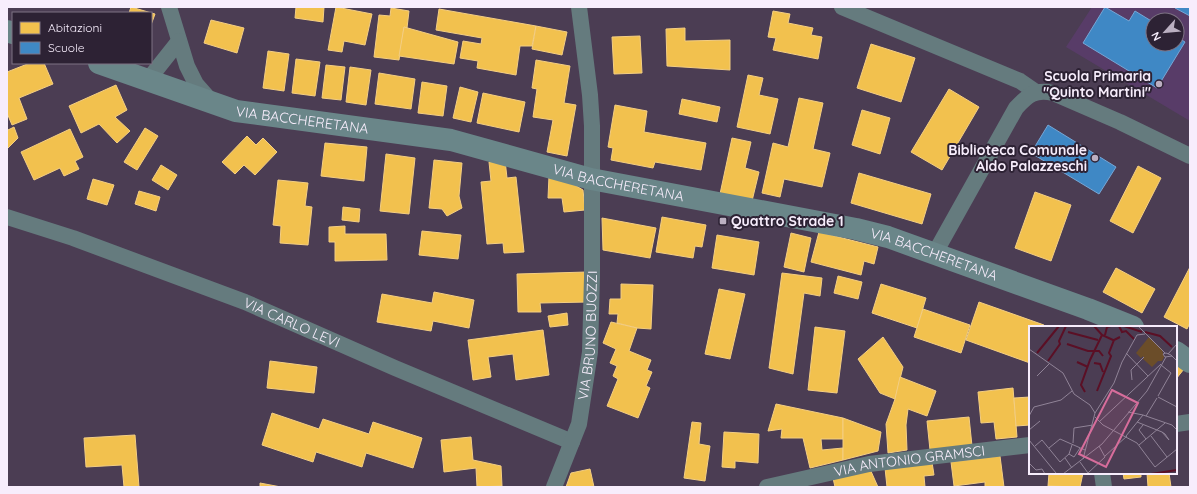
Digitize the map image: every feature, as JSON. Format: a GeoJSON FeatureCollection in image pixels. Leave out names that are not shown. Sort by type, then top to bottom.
{"type":"FeatureCollection","features":[{"type":"Feature","properties":{"kind":"street"},"geometry":{"type":"LineString","coordinates":[[169,7],[187,66],[196,84],[212,102]]}},
{"type":"Feature","properties":{"kind":"street"},"geometry":{"type":"LineString","coordinates":[[842,7],[1020,81],[1030,96]]}},
{"type":"Feature","properties":{"kind":"street","name":"VIA BRUNO BUOZZI"},"geometry":{"type":"LineString","coordinates":[[554,487],[579,424],[590,352],[592,277],[592,126],[590,95],[580,14]]}},
{"type":"Feature","properties":{"kind":"street"},"geometry":{"type":"LineString","coordinates":[[148,80],[179,41]]}},
{"type":"Feature","properties":{"kind":"street","name":"VIA BACCHERETANA"},"geometry":{"type":"LineString","coordinates":[[102,64],[236,111],[451,140],[591,180],[856,229],[888,237],[1088,309],[1130,326]]}},
{"type":"Feature","properties":{"kind":"street"},"geometry":{"type":"LineString","coordinates":[[935,253],[1016,108],[1030,96],[1043,91],[1053,93],[1120,122],[1190,156]]}},
{"type":"Feature","properties":{"kind":"street","name":"VIA CARLO LEVI"},"geometry":{"type":"LineString","coordinates":[[7,217],[80,240],[245,302],[395,368],[572,442]]}},
{"type":"Feature","properties":{"kind":"street"},"geometry":{"type":"LineString","coordinates":[[1177,353],[1190,362]]}},
{"type":"Feature","properties":{"kind":"street"},"geometry":{"type":"LineString","coordinates":[[1177,424],[1190,422]]}},
{"type":"Feature","properties":{"kind":"street","name":"VIA ANTONIO GRAMSCI"},"geometry":{"type":"LineString","coordinates":[[767,487],[869,464],[1029,445]]}},
{"type":"Feature","properties":{"kind":"street"},"geometry":{"type":"LineString","coordinates":[[1102,474],[1104,487]]}},
{"type":"Feature","properties":{"kind":"shaded area","name":"Scuola Primaria \"Quinto Martini\""},"geometry":{"type":"Polygon","coordinates":[[[1092,7],[1190,7],[1190,121],[1066,47],[1092,7]]]}},
{"type":"Feature","properties":{"kind":"building: Abitazioni"},"geometry":{"type":"Polygon","coordinates":[[[131,7],[148,12],[129,12],[131,7]]]}},
{"type":"Feature","properties":{"kind":"building: Abitazioni"},"geometry":{"type":"Polygon","coordinates":[[[296,7],[324,7],[323,22],[295,18],[296,7]]]}},
{"type":"Feature","properties":{"kind":"building: Abitazioni"},"geometry":{"type":"Polygon","coordinates":[[[336,7],[372,14],[365,45],[344,41],[342,52],[328,50],[336,7]]]}},
{"type":"Feature","properties":{"kind":"building: Abitazioni"},"geometry":{"type":"Polygon","coordinates":[[[391,8],[409,11],[407,28],[404,27],[399,60],[374,57],[379,15],[390,16],[391,8]]]}},
{"type":"Feature","properties":{"kind":"building: Abitazioni"},"geometry":{"type":"Polygon","coordinates":[[[439,9],[536,26],[532,46],[520,46],[516,75],[477,68],[478,61],[460,58],[463,41],[481,44],[482,38],[436,30],[439,9]]]}},
{"type":"Feature","properties":{"kind":"building: Abitazioni"},"geometry":{"type":"Polygon","coordinates":[[[773,11],[790,14],[788,23],[813,28],[811,35],[822,37],[818,59],[773,50],[776,38],[768,37],[773,11]]]}},
{"type":"Feature","properties":{"kind":"building: Abitazioni"},"geometry":{"type":"Polygon","coordinates":[[[152,13],[155,14],[152,22],[152,13]]]}},
{"type":"Feature","properties":{"kind":"building: Abitazioni"},"geometry":{"type":"Polygon","coordinates":[[[211,20],[244,28],[237,53],[204,43],[211,20]]]}},
{"type":"Feature","properties":{"kind":"building: Abitazioni"},"geometry":{"type":"Polygon","coordinates":[[[536,26],[567,32],[562,55],[532,49],[536,26]]]}},
{"type":"Feature","properties":{"kind":"building: Abitazioni"},"geometry":{"type":"Polygon","coordinates":[[[404,27],[458,42],[454,64],[399,56],[404,27]]]}},
{"type":"Feature","properties":{"kind":"building: Abitazioni"},"geometry":{"type":"Polygon","coordinates":[[[685,28],[685,41],[730,40],[730,70],[667,66],[666,29],[685,28]]]}},
{"type":"Feature","properties":{"kind":"building: Abitazioni"},"geometry":{"type":"Polygon","coordinates":[[[640,36],[642,73],[614,74],[612,37],[640,36]]]}},
{"type":"Feature","properties":{"kind":"building: Abitazioni"},"geometry":{"type":"Polygon","coordinates":[[[871,44],[915,58],[901,102],[857,88],[871,44]]]}},
{"type":"Feature","properties":{"kind":"building: Abitazioni"},"geometry":{"type":"Polygon","coordinates":[[[268,51],[289,54],[284,91],[263,88],[268,51]]]}},
{"type":"Feature","properties":{"kind":"building: Abitazioni"},"geometry":{"type":"Polygon","coordinates":[[[296,59],[320,62],[315,96],[292,93],[296,59]]]}},
{"type":"Feature","properties":{"kind":"building: Abitazioni"},"geometry":{"type":"Polygon","coordinates":[[[536,60],[570,66],[564,103],[576,105],[567,156],[547,152],[553,120],[533,117],[537,89],[532,88],[536,60]]]}},
{"type":"Feature","properties":{"kind":"building: Abitazioni"},"geometry":{"type":"Polygon","coordinates":[[[27,64],[44,64],[53,84],[19,98],[27,119],[12,125],[7,113],[7,72],[27,64]]]}},
{"type":"Feature","properties":{"kind":"building: Abitazioni"},"geometry":{"type":"Polygon","coordinates":[[[326,65],[345,67],[341,100],[322,98],[326,65]]]}},
{"type":"Feature","properties":{"kind":"building: Abitazioni"},"geometry":{"type":"Polygon","coordinates":[[[350,67],[371,70],[366,105],[346,102],[350,67]]]}},
{"type":"Feature","properties":{"kind":"building: Abitazioni"},"geometry":{"type":"Polygon","coordinates":[[[379,73],[415,79],[411,109],[375,104],[379,73]]]}},
{"type":"Feature","properties":{"kind":"building: Abitazioni"},"geometry":{"type":"Polygon","coordinates":[[[748,75],[763,78],[759,95],[778,99],[770,134],[737,127],[748,75]]]}},
{"type":"Feature","properties":{"kind":"building: Abitazioni"},"geometry":{"type":"Polygon","coordinates":[[[422,82],[447,86],[443,116],[418,113],[422,82]]]}},
{"type":"Feature","properties":{"kind":"building: Abitazioni"},"geometry":{"type":"Polygon","coordinates":[[[116,85],[127,110],[115,117],[130,131],[117,143],[99,124],[81,133],[69,106],[116,85]]]}},
{"type":"Feature","properties":{"kind":"building: Abitazioni"},"geometry":{"type":"Polygon","coordinates":[[[460,87],[478,92],[471,122],[453,118],[460,87]]]}},
{"type":"Feature","properties":{"kind":"building: Abitazioni"},"geometry":{"type":"Polygon","coordinates":[[[949,89],[979,107],[942,170],[911,152],[949,89]]]}},
{"type":"Feature","properties":{"kind":"building: Abitazioni"},"geometry":{"type":"Polygon","coordinates":[[[483,93],[525,102],[519,132],[477,123],[483,93]]]}},
{"type":"Feature","properties":{"kind":"building: Abitazioni"},"geometry":{"type":"Polygon","coordinates":[[[799,98],[823,103],[813,149],[830,153],[822,187],[784,179],[780,197],[762,193],[773,143],[788,147],[799,98]]]}},
{"type":"Feature","properties":{"kind":"building: Abitazioni"},"geometry":{"type":"Polygon","coordinates":[[[682,99],[720,107],[717,122],[679,114],[682,99]]]}},
{"type":"Feature","properties":{"kind":"building: Abitazioni"},"geometry":{"type":"Polygon","coordinates":[[[615,105],[647,111],[644,132],[706,143],[701,170],[655,162],[653,168],[611,160],[613,148],[608,147],[615,105]]]}},
{"type":"Feature","properties":{"kind":"building: Abitazioni"},"geometry":{"type":"Polygon","coordinates":[[[862,110],[890,118],[880,154],[852,145],[862,110]]]}},
{"type":"Feature","properties":{"kind":"building: Abitazioni"},"geometry":{"type":"Polygon","coordinates":[[[7,127],[8,130],[14,127],[18,138],[7,149],[7,127]]]}},
{"type":"Feature","properties":{"kind":"building: Abitazioni"},"geometry":{"type":"Polygon","coordinates":[[[145,128],[158,136],[137,170],[124,162],[145,128]]]}},
{"type":"Feature","properties":{"kind":"building: Abitazioni"},"geometry":{"type":"Polygon","coordinates":[[[70,129],[83,157],[75,161],[79,169],[64,176],[60,168],[34,180],[21,152],[70,129]]]}},
{"type":"Feature","properties":{"kind":"building: Abitazioni"},"geometry":{"type":"Polygon","coordinates":[[[247,136],[256,145],[263,138],[277,152],[255,175],[244,165],[235,174],[222,162],[247,136]]]}},
{"type":"Feature","properties":{"kind":"building: Abitazioni"},"geometry":{"type":"Polygon","coordinates":[[[732,138],[751,142],[745,168],[759,172],[752,201],[720,194],[732,138]]]}},
{"type":"Feature","properties":{"kind":"building: Abitazioni"},"geometry":{"type":"Polygon","coordinates":[[[325,143],[367,147],[364,181],[321,176],[325,143]]]}},
{"type":"Feature","properties":{"kind":"building: Abitazioni"},"geometry":{"type":"Polygon","coordinates":[[[386,154],[415,158],[409,214],[380,211],[386,154]]]}},
{"type":"Feature","properties":{"kind":"building: Abitazioni"},"geometry":{"type":"Polygon","coordinates":[[[434,160],[462,163],[459,196],[462,208],[447,216],[442,209],[429,208],[434,160]]]}},
{"type":"Feature","properties":{"kind":"building: Abitazioni"},"geometry":{"type":"Polygon","coordinates":[[[505,160],[507,178],[516,177],[524,252],[504,253],[503,243],[487,244],[481,182],[491,181],[489,162],[505,160]]]}},
{"type":"Feature","properties":{"kind":"building: Abitazioni"},"geometry":{"type":"Polygon","coordinates":[[[161,165],[177,175],[168,190],[152,180],[161,165]]]}},
{"type":"Feature","properties":{"kind":"building: Abitazioni"},"geometry":{"type":"Polygon","coordinates":[[[1138,166],[1161,178],[1133,233],[1110,221],[1138,166]]]}},
{"type":"Feature","properties":{"kind":"building: Abitazioni"},"geometry":{"type":"Polygon","coordinates":[[[859,173],[931,194],[922,224],[851,203],[859,173]]]}},
{"type":"Feature","properties":{"kind":"building: Abitazioni"},"geometry":{"type":"Polygon","coordinates":[[[549,176],[573,184],[583,190],[585,210],[564,212],[562,198],[548,198],[549,176]]]}},
{"type":"Feature","properties":{"kind":"building: Abitazioni"},"geometry":{"type":"Polygon","coordinates":[[[93,179],[114,185],[107,205],[87,199],[93,179]]]}},
{"type":"Feature","properties":{"kind":"building: Abitazioni"},"geometry":{"type":"Polygon","coordinates":[[[278,180],[308,183],[305,206],[312,207],[308,245],[280,243],[281,226],[273,225],[278,180]]]}},
{"type":"Feature","properties":{"kind":"building: Abitazioni"},"geometry":{"type":"Polygon","coordinates":[[[139,191],[160,197],[156,211],[135,204],[139,191]]]}},
{"type":"Feature","properties":{"kind":"building: Abitazioni"},"geometry":{"type":"Polygon","coordinates":[[[1035,192],[1071,205],[1051,261],[1015,248],[1035,192]]]}},
{"type":"Feature","properties":{"kind":"building: Abitazioni"},"geometry":{"type":"Polygon","coordinates":[[[343,207],[360,209],[359,222],[342,220],[343,207]]]}},
{"type":"Feature","properties":{"kind":"building: Abitazioni"},"geometry":{"type":"Polygon","coordinates":[[[662,217],[706,225],[702,247],[695,246],[693,258],[656,252],[662,217]]]}},
{"type":"Feature","properties":{"kind":"building: Abitazioni"},"geometry":{"type":"Polygon","coordinates":[[[602,218],[656,228],[650,258],[603,250],[602,218]]]}},
{"type":"Feature","properties":{"kind":"building: Abitazioni"},"geometry":{"type":"Polygon","coordinates":[[[345,226],[345,234],[386,234],[387,260],[335,261],[335,242],[329,242],[329,227],[345,226]]]}},
{"type":"Feature","properties":{"kind":"building: Abitazioni"},"geometry":{"type":"Polygon","coordinates":[[[422,231],[461,235],[458,259],[419,255],[422,231]]]}},
{"type":"Feature","properties":{"kind":"building: Abitazioni"},"geometry":{"type":"Polygon","coordinates":[[[819,232],[878,247],[874,264],[864,261],[861,275],[811,262],[819,232]]]}},
{"type":"Feature","properties":{"kind":"building: Abitazioni"},"geometry":{"type":"Polygon","coordinates":[[[791,233],[811,238],[804,272],[784,267],[791,233]]]}},
{"type":"Feature","properties":{"kind":"building: Abitazioni"},"geometry":{"type":"Polygon","coordinates":[[[717,235],[759,242],[754,275],[712,268],[717,235]]]}},
{"type":"Feature","properties":{"kind":"building: Abitazioni"},"geometry":{"type":"Polygon","coordinates":[[[1190,267],[1190,323],[1187,329],[1164,317],[1190,267]]]}},
{"type":"Feature","properties":{"kind":"building: Abitazioni"},"geometry":{"type":"Polygon","coordinates":[[[1116,268],[1155,289],[1142,313],[1103,292],[1116,268]]]}},
{"type":"Feature","properties":{"kind":"building: Abitazioni"},"geometry":{"type":"Polygon","coordinates":[[[587,272],[588,302],[540,303],[541,312],[518,312],[517,274],[587,272]]]}},
{"type":"Feature","properties":{"kind":"building: Abitazioni"},"geometry":{"type":"Polygon","coordinates":[[[782,273],[822,278],[820,296],[804,293],[793,374],[769,368],[782,273]]]}},
{"type":"Feature","properties":{"kind":"building: Abitazioni"},"geometry":{"type":"Polygon","coordinates":[[[838,276],[862,282],[858,299],[834,293],[838,276]]]}},
{"type":"Feature","properties":{"kind":"building: Abitazioni"},"geometry":{"type":"Polygon","coordinates":[[[621,284],[653,285],[651,329],[637,328],[617,323],[618,314],[609,314],[610,299],[621,299],[621,284]]]}},
{"type":"Feature","properties":{"kind":"building: Abitazioni"},"geometry":{"type":"Polygon","coordinates":[[[881,284],[926,298],[917,328],[872,313],[881,284]]]}},
{"type":"Feature","properties":{"kind":"building: Abitazioni"},"geometry":{"type":"Polygon","coordinates":[[[719,289],[745,294],[730,359],[705,354],[719,289]]]}},
{"type":"Feature","properties":{"kind":"building: Abitazioni"},"geometry":{"type":"Polygon","coordinates":[[[434,292],[474,300],[469,328],[433,321],[431,331],[377,322],[382,294],[432,303],[434,292]]]}},
{"type":"Feature","properties":{"kind":"building: Abitazioni"},"geometry":{"type":"Polygon","coordinates":[[[979,302],[1044,325],[1029,326],[1029,363],[966,340],[979,302]]]}},
{"type":"Feature","properties":{"kind":"building: Abitazioni"},"geometry":{"type":"Polygon","coordinates":[[[923,309],[970,325],[961,353],[914,337],[923,309]]]}},
{"type":"Feature","properties":{"kind":"building: Abitazioni"},"geometry":{"type":"Polygon","coordinates":[[[567,313],[568,325],[550,327],[548,316],[567,313]]]}},
{"type":"Feature","properties":{"kind":"building: Abitazioni"},"geometry":{"type":"Polygon","coordinates":[[[611,322],[637,328],[629,351],[651,360],[647,370],[652,372],[646,386],[650,388],[638,418],[607,406],[618,379],[613,376],[617,366],[610,363],[616,349],[603,343],[611,322]]]}},
{"type":"Feature","properties":{"kind":"building: Abitazioni"},"geometry":{"type":"Polygon","coordinates":[[[815,327],[845,331],[837,393],[808,390],[815,327]]]}},
{"type":"Feature","properties":{"kind":"building: Abitazioni"},"geometry":{"type":"Polygon","coordinates":[[[543,330],[549,375],[516,380],[513,354],[488,357],[491,377],[473,380],[468,340],[543,330]]]}},
{"type":"Feature","properties":{"kind":"building: Abitazioni"},"geometry":{"type":"Polygon","coordinates":[[[883,337],[903,367],[895,399],[880,393],[858,359],[883,337]]]}},
{"type":"Feature","properties":{"kind":"building: Abitazioni"},"geometry":{"type":"Polygon","coordinates":[[[270,361],[317,367],[314,393],[267,388],[270,361]]]}},
{"type":"Feature","properties":{"kind":"building: Abitazioni"},"geometry":{"type":"Polygon","coordinates":[[[1177,363],[1184,369],[1177,378],[1177,363]]]}},
{"type":"Feature","properties":{"kind":"building: Abitazioni"},"geometry":{"type":"Polygon","coordinates":[[[900,377],[936,391],[927,416],[908,409],[906,425],[907,450],[888,453],[886,424],[895,399],[900,377]]]}},
{"type":"Feature","properties":{"kind":"building: Abitazioni"},"geometry":{"type":"Polygon","coordinates":[[[1013,388],[1017,437],[996,439],[994,422],[981,423],[978,392],[1013,388]]]}},
{"type":"Feature","properties":{"kind":"building: Abitazioni"},"geometry":{"type":"Polygon","coordinates":[[[1029,397],[1029,425],[1016,426],[1014,398],[1029,397]]]}},
{"type":"Feature","properties":{"kind":"building: Abitazioni"},"geometry":{"type":"Polygon","coordinates":[[[776,404],[843,418],[843,439],[821,439],[822,450],[843,448],[843,460],[810,468],[803,438],[781,438],[782,429],[768,431],[776,404]]]}},
{"type":"Feature","properties":{"kind":"building: Abitazioni"},"geometry":{"type":"Polygon","coordinates":[[[272,413],[319,429],[323,419],[369,434],[373,422],[422,438],[413,468],[366,453],[362,467],[316,452],[313,462],[262,445],[272,413]]]}},
{"type":"Feature","properties":{"kind":"building: Abitazioni"},"geometry":{"type":"Polygon","coordinates":[[[969,417],[972,446],[930,450],[927,421],[969,417]]]}},
{"type":"Feature","properties":{"kind":"building: Abitazioni"},"geometry":{"type":"Polygon","coordinates":[[[843,418],[881,432],[878,451],[843,460],[843,418]]]}},
{"type":"Feature","properties":{"kind":"building: Abitazioni"},"geometry":{"type":"Polygon","coordinates":[[[692,422],[701,423],[699,444],[710,446],[705,481],[684,478],[692,422]]]}},
{"type":"Feature","properties":{"kind":"building: Abitazioni"},"geometry":{"type":"Polygon","coordinates":[[[724,432],[759,434],[758,463],[735,461],[735,468],[722,467],[724,432]]]}},
{"type":"Feature","properties":{"kind":"building: Abitazioni"},"geometry":{"type":"Polygon","coordinates":[[[135,435],[139,487],[124,487],[122,465],[86,467],[84,438],[135,435]]]}},
{"type":"Feature","properties":{"kind":"building: Abitazioni"},"geometry":{"type":"Polygon","coordinates":[[[471,437],[473,460],[501,466],[502,486],[477,487],[476,468],[444,472],[441,440],[471,437]]]}},
{"type":"Feature","properties":{"kind":"building: Abitazioni"},"geometry":{"type":"Polygon","coordinates":[[[1000,456],[1004,487],[985,487],[985,482],[954,486],[951,462],[1000,456]]]}},
{"type":"Feature","properties":{"kind":"building: Abitazioni"},"geometry":{"type":"Polygon","coordinates":[[[932,462],[934,475],[924,476],[925,487],[887,487],[885,468],[932,462]]]}},
{"type":"Feature","properties":{"kind":"building: Abitazioni"},"geometry":{"type":"Polygon","coordinates":[[[590,469],[594,487],[566,487],[571,473],[590,469]]]}},
{"type":"Feature","properties":{"kind":"building: Abitazioni"},"geometry":{"type":"Polygon","coordinates":[[[870,469],[878,487],[835,487],[833,478],[870,469]]]}},
{"type":"Feature","properties":{"kind":"building: Abitazioni"},"geometry":{"type":"Polygon","coordinates":[[[1049,474],[1083,474],[1080,487],[1048,486],[1049,474]]]}},
{"type":"Feature","properties":{"kind":"building: Abitazioni"},"geometry":{"type":"Polygon","coordinates":[[[1123,474],[1141,474],[1141,477],[1124,479],[1123,474]]]}},
{"type":"Feature","properties":{"kind":"building: Abitazioni"},"geometry":{"type":"Polygon","coordinates":[[[1147,474],[1169,474],[1171,487],[1148,487],[1147,474]]]}},
{"type":"Feature","properties":{"kind":"building: Abitazioni"},"geometry":{"type":"Polygon","coordinates":[[[260,483],[281,487],[260,487],[260,483]]]}},
{"type":"Feature","properties":{"kind":"building: Scuole"},"geometry":{"type":"Polygon","coordinates":[[[1105,7],[1129,21],[1135,11],[1145,17],[1145,52],[1179,52],[1157,88],[1083,43],[1105,7]]]}},
{"type":"Feature","properties":{"kind":"building: Scuole"},"geometry":{"type":"Polygon","coordinates":[[[1190,7],[1190,16],[1185,12],[1175,8],[1190,7]]]}},
{"type":"Feature","properties":{"kind":"building: Scuole"},"geometry":{"type":"Polygon","coordinates":[[[1048,125],[1116,167],[1099,194],[1031,153],[1048,125]]]}},
{"type":"Feature","properties":{"kind":"place","name":"Scuola Primaria \"Quinto Martini\""},"geometry":{"type":"Point","coordinates":[1159,84]}},
{"type":"Feature","properties":{"kind":"place","name":"Biblioteca Comunale Aldo Palazzeschi"},"geometry":{"type":"Point","coordinates":[1095,158]}},
{"type":"Feature","properties":{"kind":"place","name":"Quattro Strade 1"},"geometry":{"type":"Point","coordinates":[723,221]}}]}
